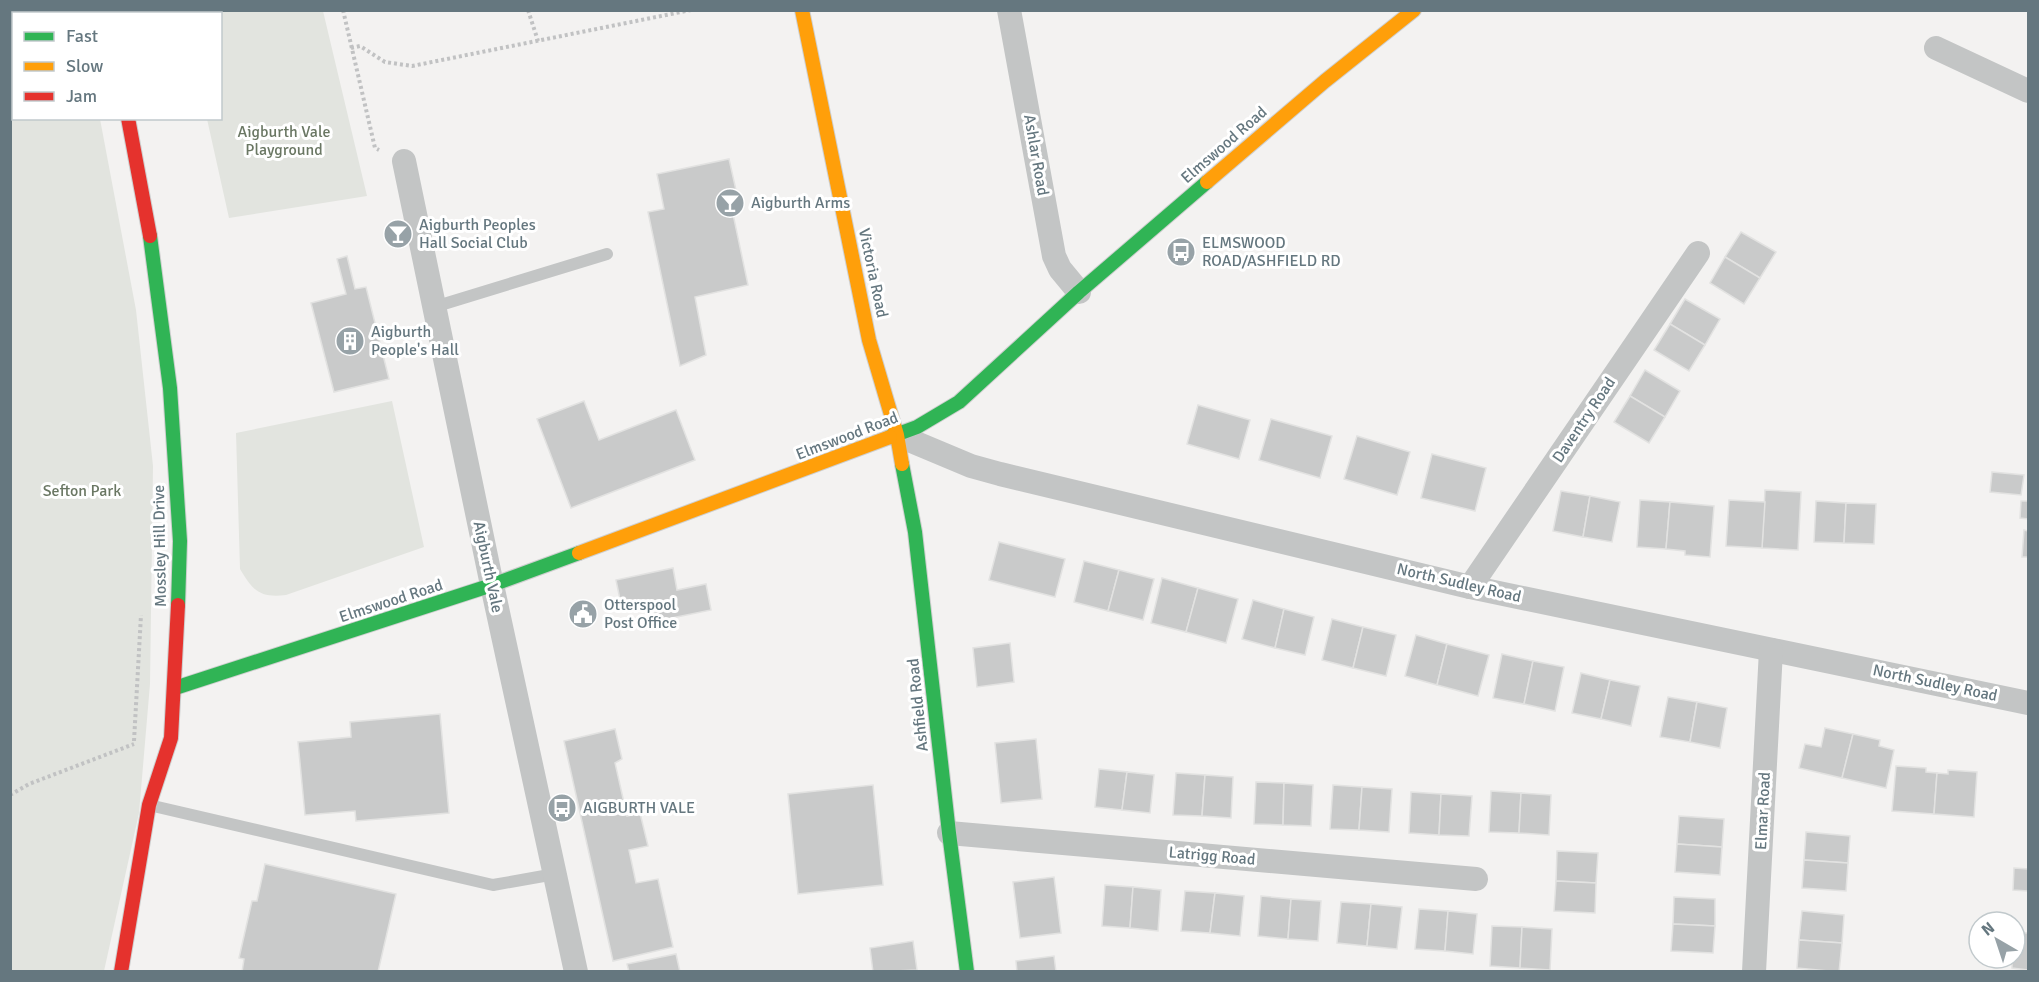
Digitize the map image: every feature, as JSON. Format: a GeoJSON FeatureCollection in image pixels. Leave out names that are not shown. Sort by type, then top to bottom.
{"type":"FeatureCollection","features":[{"type":"Feature","properties":{"kind":"street","name":"Victoria Road"},"geometry":{"type":"LineString","coordinates":[[802,10],[869,340],[897,435]]}},
{"type":"Feature","properties":{"kind":"street","name":"Ashlar Road"},"geometry":{"type":"LineString","coordinates":[[1009,10],[1054,256],[1060,269],[1079,292]]}},
{"type":"Feature","properties":{"kind":"street","name":"Elmswood Road"},"geometry":{"type":"LineString","coordinates":[[175,688],[492,585],[917,427],[960,402],[1079,292],[1325,81],[1414,10]]}},
{"type":"Feature","properties":{"kind":"street"},"geometry":{"type":"LineString","coordinates":[[1936,48],[2028,91]]}},
{"type":"Feature","properties":{"kind":"street","name":"Mossley Hill Drive"},"geometry":{"type":"LineString","coordinates":[[122,972],[149,805],[171,738],[180,541],[170,388],[149,230],[128,120]]}},
{"type":"Feature","properties":{"kind":"street","name":"Aigburth Vale"},"geometry":{"type":"LineString","coordinates":[[404,161],[492,585],[576,972]]}},
{"type":"Feature","properties":{"kind":"street","name":"Daventry Road"},"geometry":{"type":"LineString","coordinates":[[1470,587],[1698,253]]}},
{"type":"Feature","properties":{"kind":"street","name":"North Sudley Road"},"geometry":{"type":"LineString","coordinates":[[897,435],[970,466],[1000,474],[1470,587],[2028,703]]}},
{"type":"Feature","properties":{"kind":"street","name":"Ashfield Road"},"geometry":{"type":"LineString","coordinates":[[897,435],[915,532],[967,972]]}},
{"type":"Feature","properties":{"kind":"street","name":"Elmar Road"},"geometry":{"type":"LineString","coordinates":[[1754,972],[1771,650]]}},
{"type":"Feature","properties":{"kind":"street","name":"Latrigg Road"},"geometry":{"type":"LineString","coordinates":[[949,833],[1476,879]]}},
{"type":"Feature","properties":{"kind":"lane"},"geometry":{"type":"LineString","coordinates":[[434,308],[607,254]]}},
{"type":"Feature","properties":{"kind":"lane"},"geometry":{"type":"LineString","coordinates":[[149,805],[493,885],[555,874]]}},
{"type":"Feature","properties":{"kind":"path"},"geometry":{"type":"LineString","coordinates":[[343,10],[375,148],[404,161]]}},
{"type":"Feature","properties":{"kind":"path"},"geometry":{"type":"LineString","coordinates":[[528,10],[538,41]]}},
{"type":"Feature","properties":{"kind":"path"},"geometry":{"type":"LineString","coordinates":[[351,48],[360,46],[385,62],[412,66],[691,10]]}},
{"type":"Feature","properties":{"kind":"path"},"geometry":{"type":"LineString","coordinates":[[134,753],[141,615]]}},
{"type":"Feature","properties":{"kind":"path"},"geometry":{"type":"LineString","coordinates":[[10,795],[29,784],[134,744]]}},
{"type":"Feature","properties":{"kind":"green space","name":"Sefton Park"},"geometry":{"type":"Polygon","coordinates":[[[10,11],[80,11],[12,12],[12,120],[100,120],[136,310],[153,466],[150,684],[139,813],[104,971],[11,971],[10,11]]]}},
{"type":"Feature","properties":{"kind":"green space","name":"Aigburth Vale Playground"},"geometry":{"type":"Polygon","coordinates":[[[323,11],[367,196],[229,218],[207,120],[222,120],[222,12],[184,12],[323,11]]]}},
{"type":"Feature","properties":{"kind":"green space"},"geometry":{"type":"Polygon","coordinates":[[[392,401],[424,547],[286,595],[263,594],[253,588],[240,569],[236,433],[392,401]]]}},
{"type":"Feature","properties":{"kind":"building"},"geometry":{"type":"Polygon","coordinates":[[[729,159],[738,199],[730,200],[748,285],[695,297],[706,355],[680,366],[648,212],[664,209],[657,174],[729,159]]]}},
{"type":"Feature","properties":{"kind":"building"},"geometry":{"type":"Polygon","coordinates":[[[1741,232],[1776,252],[1760,278],[1725,257],[1741,232]]]}},
{"type":"Feature","properties":{"kind":"building","name":"Aigburth People's Hall"},"geometry":{"type":"Polygon","coordinates":[[[347,256],[355,289],[366,287],[389,379],[334,392],[311,303],[346,294],[337,259],[347,256]]]}},
{"type":"Feature","properties":{"kind":"building"},"geometry":{"type":"Polygon","coordinates":[[[1725,257],[1760,278],[1744,304],[1710,283],[1725,257]]]}},
{"type":"Feature","properties":{"kind":"building"},"geometry":{"type":"Polygon","coordinates":[[[1685,299],[1720,319],[1705,345],[1670,324],[1685,299]]]}},
{"type":"Feature","properties":{"kind":"building"},"geometry":{"type":"Polygon","coordinates":[[[1670,324],[1705,345],[1689,371],[1654,350],[1670,324]]]}},
{"type":"Feature","properties":{"kind":"building"},"geometry":{"type":"Polygon","coordinates":[[[1645,370],[1680,391],[1665,417],[1630,396],[1645,370]]]}},
{"type":"Feature","properties":{"kind":"building"},"geometry":{"type":"Polygon","coordinates":[[[1630,396],[1665,417],[1649,443],[1614,422],[1630,396]]]}},
{"type":"Feature","properties":{"kind":"building"},"geometry":{"type":"Polygon","coordinates":[[[584,401],[599,440],[676,410],[695,460],[571,508],[537,419],[584,401]]]}},
{"type":"Feature","properties":{"kind":"building"},"geometry":{"type":"Polygon","coordinates":[[[1198,405],[1250,420],[1239,459],[1187,444],[1198,405]]]}},
{"type":"Feature","properties":{"kind":"building"},"geometry":{"type":"Polygon","coordinates":[[[1271,419],[1332,436],[1320,478],[1259,460],[1271,419]]]}},
{"type":"Feature","properties":{"kind":"building"},"geometry":{"type":"Polygon","coordinates":[[[1357,436],[1410,452],[1397,495],[1344,479],[1357,436]]]}},
{"type":"Feature","properties":{"kind":"building"},"geometry":{"type":"Polygon","coordinates":[[[1432,454],[1486,468],[1475,511],[1421,498],[1432,454]]]}},
{"type":"Feature","properties":{"kind":"building"},"geometry":{"type":"Polygon","coordinates":[[[1992,472],[2024,475],[2021,495],[1990,492],[1992,472]]]}},
{"type":"Feature","properties":{"kind":"building"},"geometry":{"type":"Polygon","coordinates":[[[1765,490],[1801,492],[1798,550],[1762,548],[1765,490]]]}},
{"type":"Feature","properties":{"kind":"building"},"geometry":{"type":"Polygon","coordinates":[[[1561,491],[1590,496],[1583,537],[1553,531],[1561,491]]]}},
{"type":"Feature","properties":{"kind":"building"},"geometry":{"type":"Polygon","coordinates":[[[1590,496],[1620,502],[1612,542],[1583,537],[1590,496]]]}},
{"type":"Feature","properties":{"kind":"building"},"geometry":{"type":"Polygon","coordinates":[[[1640,500],[1670,502],[1666,549],[1637,547],[1640,500]]]}},
{"type":"Feature","properties":{"kind":"building"},"geometry":{"type":"Polygon","coordinates":[[[1729,500],[1765,502],[1762,548],[1726,546],[1729,500]]]}},
{"type":"Feature","properties":{"kind":"building"},"geometry":{"type":"Polygon","coordinates":[[[1816,501],[1846,503],[1844,543],[1814,542],[1816,501]]]}},
{"type":"Feature","properties":{"kind":"building"},"geometry":{"type":"Polygon","coordinates":[[[2021,501],[2028,501],[2028,519],[2020,518],[2021,501]]]}},
{"type":"Feature","properties":{"kind":"building"},"geometry":{"type":"Polygon","coordinates":[[[1670,502],[1714,506],[1710,557],[1685,555],[1685,551],[1666,549],[1670,502]]]}},
{"type":"Feature","properties":{"kind":"building"},"geometry":{"type":"Polygon","coordinates":[[[1846,503],[1876,504],[1874,544],[1844,543],[1846,503]]]}},
{"type":"Feature","properties":{"kind":"building"},"geometry":{"type":"Polygon","coordinates":[[[2024,530],[2028,531],[2028,557],[2022,557],[2024,530]]]}},
{"type":"Feature","properties":{"kind":"building"},"geometry":{"type":"Polygon","coordinates":[[[999,542],[1065,559],[1055,597],[989,580],[999,542]]]}},
{"type":"Feature","properties":{"kind":"building"},"geometry":{"type":"Polygon","coordinates":[[[1084,561],[1119,570],[1108,611],[1074,602],[1084,561]]]}},
{"type":"Feature","properties":{"kind":"building"},"geometry":{"type":"Polygon","coordinates":[[[673,568],[677,590],[706,584],[711,610],[657,621],[653,603],[622,609],[616,580],[673,568]]]}},
{"type":"Feature","properties":{"kind":"building"},"geometry":{"type":"Polygon","coordinates":[[[1119,570],[1154,579],[1143,620],[1108,611],[1119,570]]]}},
{"type":"Feature","properties":{"kind":"building"},"geometry":{"type":"Polygon","coordinates":[[[1162,578],[1198,588],[1186,632],[1151,623],[1162,578]]]}},
{"type":"Feature","properties":{"kind":"building"},"geometry":{"type":"Polygon","coordinates":[[[1198,588],[1238,599],[1226,643],[1186,632],[1198,588]]]}},
{"type":"Feature","properties":{"kind":"building"},"geometry":{"type":"Polygon","coordinates":[[[1253,600],[1284,609],[1275,648],[1242,639],[1253,600]]]}},
{"type":"Feature","properties":{"kind":"building"},"geometry":{"type":"Polygon","coordinates":[[[1284,609],[1314,617],[1305,655],[1275,648],[1284,609]]]}},
{"type":"Feature","properties":{"kind":"building"},"geometry":{"type":"Polygon","coordinates":[[[1332,619],[1363,627],[1353,668],[1322,660],[1332,619]]]}},
{"type":"Feature","properties":{"kind":"building"},"geometry":{"type":"Polygon","coordinates":[[[1363,627],[1396,635],[1386,676],[1353,668],[1363,627]]]}},
{"type":"Feature","properties":{"kind":"building"},"geometry":{"type":"Polygon","coordinates":[[[1416,635],[1447,644],[1437,685],[1405,676],[1416,635]]]}},
{"type":"Feature","properties":{"kind":"building"},"geometry":{"type":"Polygon","coordinates":[[[1010,643],[1014,682],[977,687],[973,648],[1010,643]]]}},
{"type":"Feature","properties":{"kind":"building"},"geometry":{"type":"Polygon","coordinates":[[[1447,644],[1489,655],[1478,696],[1437,685],[1447,644]]]}},
{"type":"Feature","properties":{"kind":"building"},"geometry":{"type":"Polygon","coordinates":[[[1502,654],[1533,661],[1524,704],[1493,698],[1502,654]]]}},
{"type":"Feature","properties":{"kind":"building"},"geometry":{"type":"Polygon","coordinates":[[[1533,661],[1564,667],[1555,711],[1524,704],[1533,661]]]}},
{"type":"Feature","properties":{"kind":"building"},"geometry":{"type":"Polygon","coordinates":[[[1581,673],[1610,680],[1601,719],[1572,713],[1581,673]]]}},
{"type":"Feature","properties":{"kind":"building"},"geometry":{"type":"Polygon","coordinates":[[[1610,680],[1640,686],[1631,726],[1601,719],[1610,680]]]}},
{"type":"Feature","properties":{"kind":"building"},"geometry":{"type":"Polygon","coordinates":[[[1668,697],[1697,702],[1690,742],[1660,737],[1668,697]]]}},
{"type":"Feature","properties":{"kind":"building"},"geometry":{"type":"Polygon","coordinates":[[[1697,702],[1727,708],[1720,748],[1690,742],[1697,702]]]}},
{"type":"Feature","properties":{"kind":"building"},"geometry":{"type":"Polygon","coordinates":[[[440,714],[449,813],[356,821],[355,811],[305,815],[298,742],[351,737],[350,722],[440,714]]]}},
{"type":"Feature","properties":{"kind":"building"},"geometry":{"type":"Polygon","coordinates":[[[1825,728],[1853,734],[1842,778],[1799,768],[1805,744],[1821,747],[1825,728]]]}},
{"type":"Feature","properties":{"kind":"building"},"geometry":{"type":"Polygon","coordinates":[[[615,729],[622,759],[615,763],[627,816],[640,813],[648,846],[629,850],[636,883],[658,879],[673,947],[613,961],[564,741],[615,729]]]}},
{"type":"Feature","properties":{"kind":"building"},"geometry":{"type":"Polygon","coordinates":[[[1853,734],[1880,740],[1879,746],[1894,750],[1886,788],[1842,778],[1853,734]]]}},
{"type":"Feature","properties":{"kind":"building"},"geometry":{"type":"Polygon","coordinates":[[[1036,739],[1042,799],[1001,803],[995,743],[1036,739]]]}},
{"type":"Feature","properties":{"kind":"building"},"geometry":{"type":"Polygon","coordinates":[[[1896,766],[1926,768],[1926,772],[1937,773],[1934,814],[1892,811],[1896,766]]]}},
{"type":"Feature","properties":{"kind":"building"},"geometry":{"type":"Polygon","coordinates":[[[1099,769],[1127,772],[1122,810],[1095,807],[1099,769]]]}},
{"type":"Feature","properties":{"kind":"building"},"geometry":{"type":"Polygon","coordinates":[[[1948,770],[1977,772],[1974,817],[1934,814],[1937,773],[1948,774],[1948,770]]]}},
{"type":"Feature","properties":{"kind":"building"},"geometry":{"type":"Polygon","coordinates":[[[1127,772],[1154,775],[1150,813],[1122,810],[1127,772]]]}},
{"type":"Feature","properties":{"kind":"building"},"geometry":{"type":"Polygon","coordinates":[[[1176,773],[1205,775],[1202,816],[1173,815],[1176,773]]]}},
{"type":"Feature","properties":{"kind":"building"},"geometry":{"type":"Polygon","coordinates":[[[1205,775],[1233,777],[1231,818],[1202,816],[1205,775]]]}},
{"type":"Feature","properties":{"kind":"building"},"geometry":{"type":"Polygon","coordinates":[[[1256,782],[1284,783],[1283,825],[1254,824],[1256,782]]]}},
{"type":"Feature","properties":{"kind":"building"},"geometry":{"type":"Polygon","coordinates":[[[1284,783],[1313,785],[1311,826],[1283,825],[1284,783]]]}},
{"type":"Feature","properties":{"kind":"building"},"geometry":{"type":"Polygon","coordinates":[[[873,785],[883,885],[798,894],[788,794],[873,785]]]}},
{"type":"Feature","properties":{"kind":"building"},"geometry":{"type":"Polygon","coordinates":[[[1333,785],[1362,787],[1359,830],[1330,829],[1333,785]]]}},
{"type":"Feature","properties":{"kind":"building"},"geometry":{"type":"Polygon","coordinates":[[[1362,787],[1392,789],[1389,832],[1359,830],[1362,787]]]}},
{"type":"Feature","properties":{"kind":"building"},"geometry":{"type":"Polygon","coordinates":[[[1491,791],[1521,793],[1519,833],[1489,832],[1491,791]]]}},
{"type":"Feature","properties":{"kind":"building"},"geometry":{"type":"Polygon","coordinates":[[[1411,792],[1441,794],[1439,835],[1409,833],[1411,792]]]}},
{"type":"Feature","properties":{"kind":"building"},"geometry":{"type":"Polygon","coordinates":[[[1521,793],[1551,795],[1549,835],[1519,833],[1521,793]]]}},
{"type":"Feature","properties":{"kind":"building"},"geometry":{"type":"Polygon","coordinates":[[[1441,794],[1472,796],[1469,836],[1439,835],[1441,794]]]}},
{"type":"Feature","properties":{"kind":"building"},"geometry":{"type":"Polygon","coordinates":[[[1679,816],[1724,819],[1722,847],[1677,844],[1679,816]]]}},
{"type":"Feature","properties":{"kind":"building"},"geometry":{"type":"Polygon","coordinates":[[[1806,832],[1850,836],[1848,863],[1804,860],[1806,832]]]}},
{"type":"Feature","properties":{"kind":"building"},"geometry":{"type":"Polygon","coordinates":[[[1677,844],[1722,847],[1720,875],[1675,872],[1677,844]]]}},
{"type":"Feature","properties":{"kind":"building"},"geometry":{"type":"Polygon","coordinates":[[[1557,851],[1598,853],[1596,883],[1556,881],[1557,851]]]}},
{"type":"Feature","properties":{"kind":"building"},"geometry":{"type":"Polygon","coordinates":[[[1804,860],[1848,863],[1846,891],[1802,888],[1804,860]]]}},
{"type":"Feature","properties":{"kind":"building"},"geometry":{"type":"Polygon","coordinates":[[[265,864],[396,894],[378,972],[242,972],[244,959],[239,958],[252,901],[257,901],[265,864]]]}},
{"type":"Feature","properties":{"kind":"building"},"geometry":{"type":"Polygon","coordinates":[[[2014,868],[2028,869],[2028,891],[2013,890],[2014,868]]]}},
{"type":"Feature","properties":{"kind":"building"},"geometry":{"type":"Polygon","coordinates":[[[1054,877],[1061,933],[1020,938],[1013,882],[1054,877]]]}},
{"type":"Feature","properties":{"kind":"building"},"geometry":{"type":"Polygon","coordinates":[[[1556,881],[1596,883],[1595,913],[1554,911],[1556,881]]]}},
{"type":"Feature","properties":{"kind":"building"},"geometry":{"type":"Polygon","coordinates":[[[1105,885],[1133,887],[1130,928],[1102,926],[1105,885]]]}},
{"type":"Feature","properties":{"kind":"building"},"geometry":{"type":"Polygon","coordinates":[[[1133,887],[1161,890],[1158,931],[1130,928],[1133,887]]]}},
{"type":"Feature","properties":{"kind":"building"},"geometry":{"type":"Polygon","coordinates":[[[1185,891],[1215,893],[1210,933],[1181,931],[1185,891]]]}},
{"type":"Feature","properties":{"kind":"building"},"geometry":{"type":"Polygon","coordinates":[[[1215,893],[1244,896],[1240,936],[1210,933],[1215,893]]]}},
{"type":"Feature","properties":{"kind":"building"},"geometry":{"type":"Polygon","coordinates":[[[1261,896],[1291,899],[1288,939],[1258,936],[1261,896]]]}},
{"type":"Feature","properties":{"kind":"building"},"geometry":{"type":"Polygon","coordinates":[[[1674,897],[1715,899],[1715,926],[1673,924],[1674,897]]]}},
{"type":"Feature","properties":{"kind":"building"},"geometry":{"type":"Polygon","coordinates":[[[1291,899],[1321,901],[1318,941],[1288,939],[1291,899]]]}},
{"type":"Feature","properties":{"kind":"building"},"geometry":{"type":"Polygon","coordinates":[[[1341,902],[1371,904],[1367,946],[1337,943],[1341,902]]]}},
{"type":"Feature","properties":{"kind":"building"},"geometry":{"type":"Polygon","coordinates":[[[1371,904],[1402,907],[1397,949],[1367,946],[1371,904]]]}},
{"type":"Feature","properties":{"kind":"building"},"geometry":{"type":"Polygon","coordinates":[[[1419,909],[1448,911],[1445,951],[1415,949],[1419,909]]]}},
{"type":"Feature","properties":{"kind":"building"},"geometry":{"type":"Polygon","coordinates":[[[1448,911],[1477,914],[1473,954],[1445,951],[1448,911]]]}},
{"type":"Feature","properties":{"kind":"building"},"geometry":{"type":"Polygon","coordinates":[[[1802,911],[1844,915],[1842,943],[1799,940],[1802,911]]]}},
{"type":"Feature","properties":{"kind":"building"},"geometry":{"type":"Polygon","coordinates":[[[1673,924],[1715,926],[1713,953],[1671,951],[1673,924]]]}},
{"type":"Feature","properties":{"kind":"building"},"geometry":{"type":"Polygon","coordinates":[[[1492,926],[1522,927],[1520,968],[1490,966],[1492,926]]]}},
{"type":"Feature","properties":{"kind":"building"},"geometry":{"type":"Polygon","coordinates":[[[1522,927],[1552,929],[1550,970],[1520,968],[1522,927]]]}},
{"type":"Feature","properties":{"kind":"building"},"geometry":{"type":"Polygon","coordinates":[[[2027,933],[2028,933],[2027,970],[2027,933]]]}},
{"type":"Feature","properties":{"kind":"building"},"geometry":{"type":"Polygon","coordinates":[[[1799,940],[1842,943],[1839,972],[1797,968],[1799,940]]]}},
{"type":"Feature","properties":{"kind":"building"},"geometry":{"type":"Polygon","coordinates":[[[913,941],[917,970],[873,972],[870,948],[913,941]]]}},
{"type":"Feature","properties":{"kind":"building"},"geometry":{"type":"Polygon","coordinates":[[[676,954],[680,972],[629,972],[627,964],[676,954]]]}},
{"type":"Feature","properties":{"kind":"building"},"geometry":{"type":"Polygon","coordinates":[[[1054,956],[1056,972],[1017,972],[1016,961],[1054,956]]]}},
{"type":"Feature","properties":{"kind":"traffic: fast"},"geometry":{"type":"LineString","coordinates":[[890,437],[917,427],[959,402],[1079,292],[1207,182]]}},
{"type":"Feature","properties":{"kind":"traffic: fast"},"geometry":{"type":"LineString","coordinates":[[150,236],[170,388],[180,541],[178,605]]}},
{"type":"Feature","properties":{"kind":"traffic: fast"},"geometry":{"type":"LineString","coordinates":[[902,464],[915,532],[967,972]]}},
{"type":"Feature","properties":{"kind":"traffic: fast"},"geometry":{"type":"LineString","coordinates":[[175,688],[492,585],[579,553]]}},
{"type":"Feature","properties":{"kind":"traffic: slow"},"geometry":{"type":"LineString","coordinates":[[802,10],[869,340],[897,435],[902,464]]}},
{"type":"Feature","properties":{"kind":"traffic: slow"},"geometry":{"type":"LineString","coordinates":[[1207,182],[1325,81],[1414,10]]}},
{"type":"Feature","properties":{"kind":"traffic: slow"},"geometry":{"type":"LineString","coordinates":[[579,553],[890,437]]}},
{"type":"Feature","properties":{"kind":"traffic: jam"},"geometry":{"type":"LineString","coordinates":[[128,120],[150,236]]}},
{"type":"Feature","properties":{"kind":"traffic: jam"},"geometry":{"type":"LineString","coordinates":[[121,972],[149,805],[171,738],[178,605]]}},
{"type":"Feature","properties":{"kind":"place","name":"Aigburth Arms"},"geometry":{"type":"Point","coordinates":[730,203]}},
{"type":"Feature","properties":{"kind":"place","name":"Aigburth Peoples Hall Social Club"},"geometry":{"type":"Point","coordinates":[398,234]}},
{"type":"Feature","properties":{"kind":"place","name":"ELMSWOOD ROAD/ASHFIELD RD"},"geometry":{"type":"Point","coordinates":[1181,252]}},
{"type":"Feature","properties":{"kind":"place","name":"Aigburth People's Hall"},"geometry":{"type":"Point","coordinates":[350,341]}},
{"type":"Feature","properties":{"kind":"place","name":"Otterspool Post Office"},"geometry":{"type":"Point","coordinates":[583,614]}},
{"type":"Feature","properties":{"kind":"place","name":"AIGBURTH VALE"},"geometry":{"type":"Point","coordinates":[562,808]}}]}
